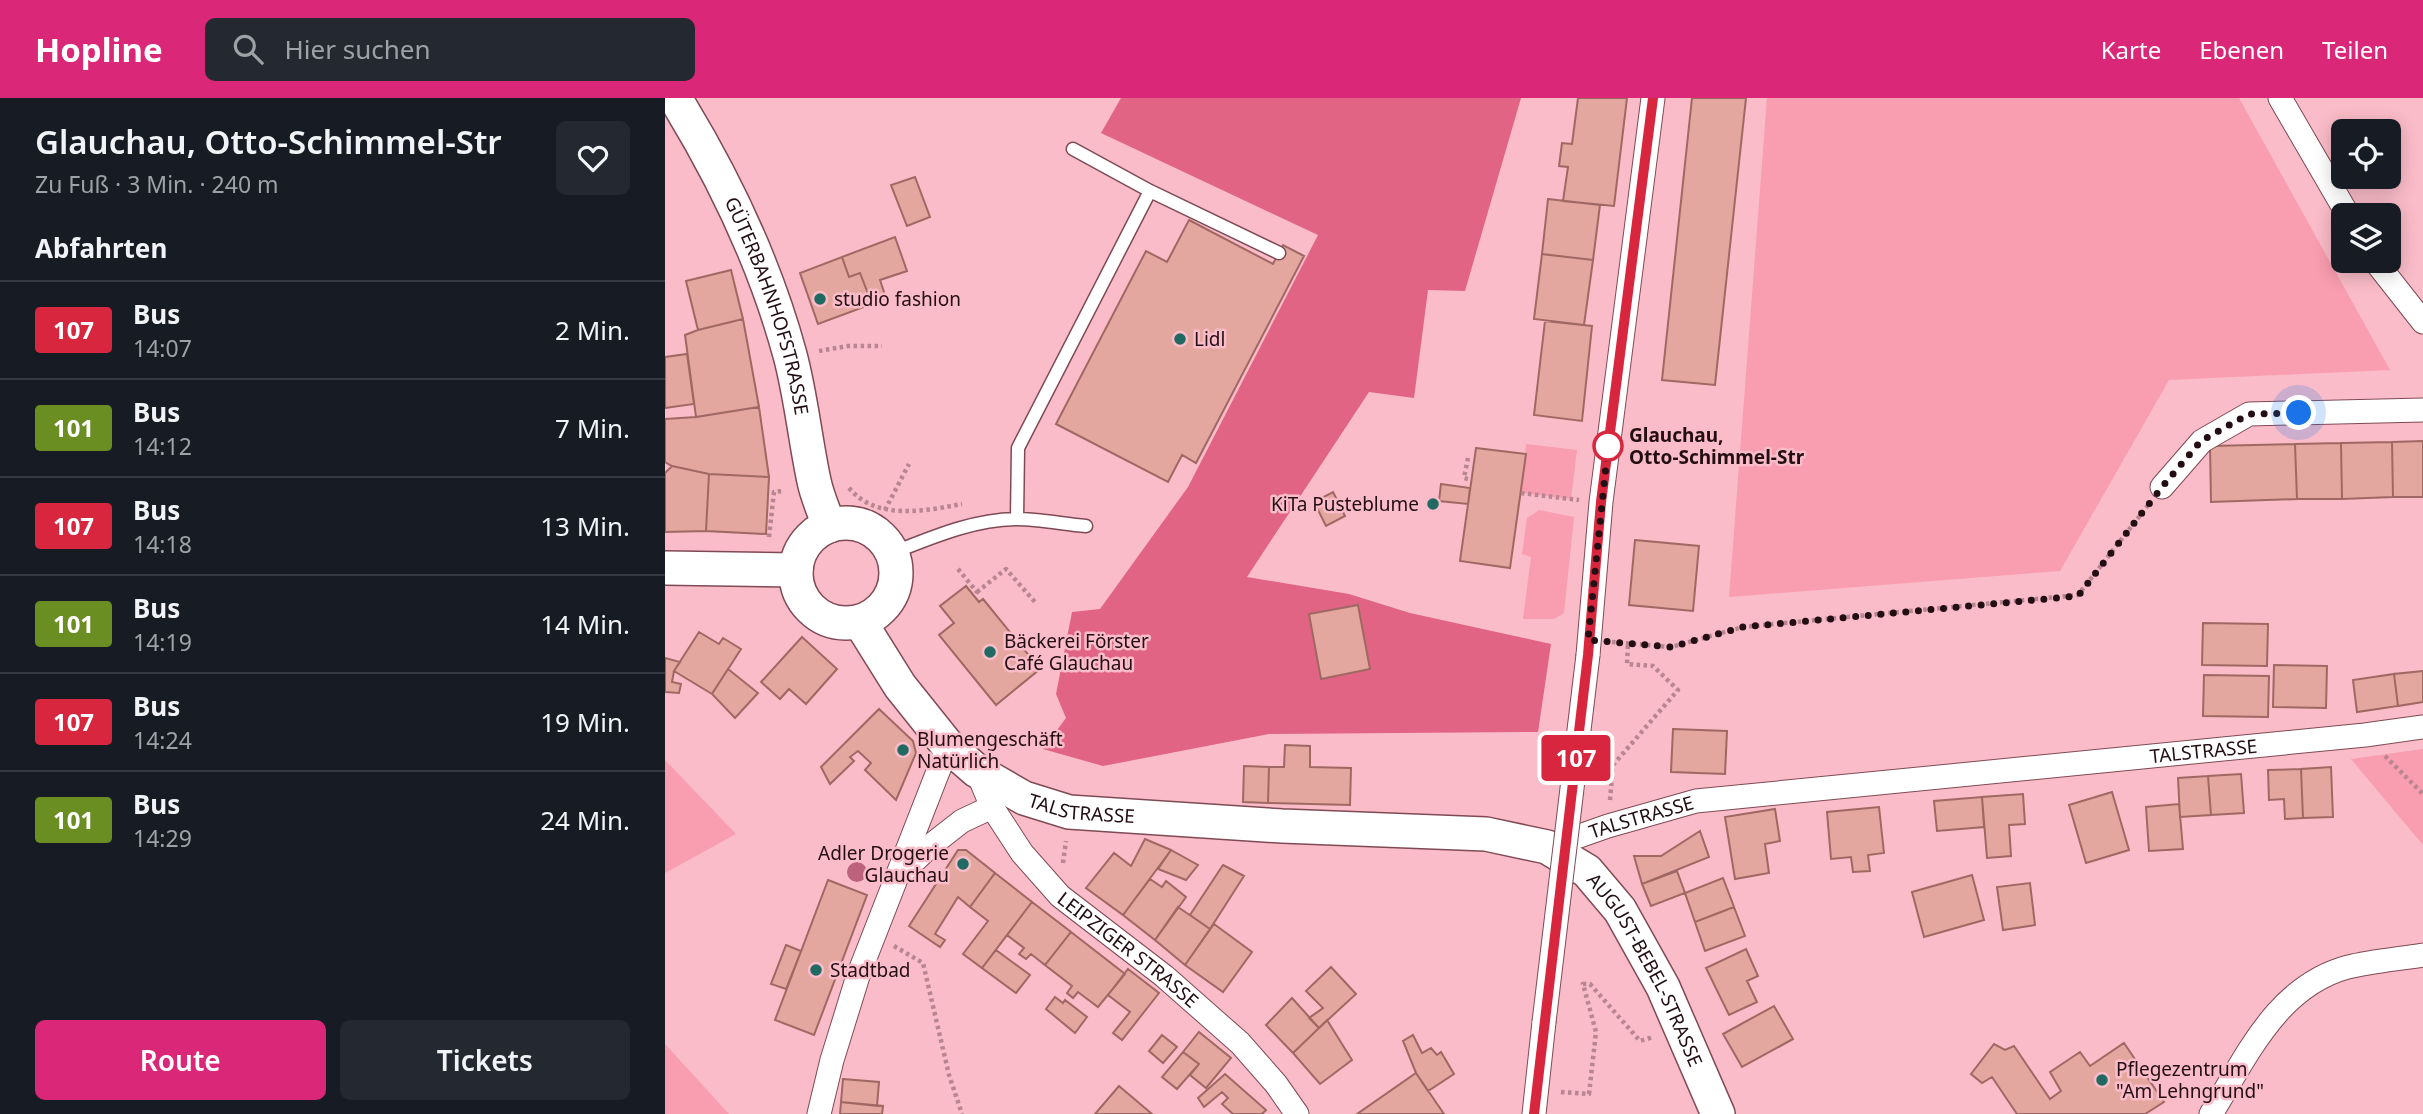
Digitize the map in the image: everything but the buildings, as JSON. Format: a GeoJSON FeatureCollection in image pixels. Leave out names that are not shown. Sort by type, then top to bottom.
{"type":"FeatureCollection","features":[{"type":"Feature","properties":{"kind":"street","name":"GÜTERBAHNHOFSTRASSE"},"geometry":{"type":"LineString","coordinates":[[675,98],[707,149],[742,218],[790,356],[815,484],[829,526]]}},
{"type":"Feature","properties":{"kind":"street"},"geometry":{"type":"LineString","coordinates":[[1534,1114],[1588,647],[1601,502],[1653,98]]}},
{"type":"Feature","properties":{"kind":"street"},"geometry":{"type":"LineString","coordinates":[[2280,98],[2341,203]]}},
{"type":"Feature","properties":{"kind":"street"},"geometry":{"type":"LineString","coordinates":[[2384,273],[2423,322]]}},
{"type":"Feature","properties":{"kind":"street"},"geometry":{"type":"LineString","coordinates":[[2162,487],[2201,441],[2249,414],[2423,410]]}},
{"type":"Feature","properties":{"kind":"street"},"geometry":{"type":"LineString","coordinates":[[859,524],[884,540],[892,553],[896,570],[895,587],[887,602],[875,614],[860,622],[844,624],[829,621],[815,613],[804,601],[797,586],[796,570],[805,543],[829,526],[859,524]]}},
{"type":"Feature","properties":{"kind":"street"},"geometry":{"type":"LineString","coordinates":[[665,569],[796,570]]}},
{"type":"Feature","properties":{"kind":"street","name":"TALSTRASSE"},"geometry":{"type":"LineString","coordinates":[[860,622],[900,686],[948,746],[977,771],[1024,799],[1069,812],[1282,826],[1486,834],[1546,847],[1696,801],[2365,736],[2423,727]]}},
{"type":"Feature","properties":{"kind":"street"},"geometry":{"type":"LineString","coordinates":[[819,1114],[832,1060],[858,976],[948,746]]}},
{"type":"Feature","properties":{"kind":"street","name":"LEIPZIGER STRASSE"},"geometry":{"type":"LineString","coordinates":[[977,771],[992,807],[1022,853],[1060,896],[1164,976],[1240,1043],[1276,1084],[1297,1114]]}},
{"type":"Feature","properties":{"kind":"street"},"geometry":{"type":"LineString","coordinates":[[896,878],[930,846],[963,821],[992,807]]}},
{"type":"Feature","properties":{"kind":"street","name":"AUGUST-BEBEL-STRASSE"},"geometry":{"type":"LineString","coordinates":[[1546,847],[1587,871],[1620,910],[1663,987],[1718,1114]]}},
{"type":"Feature","properties":{"kind":"street"},"geometry":{"type":"LineString","coordinates":[[2211,1114],[2265,1028],[2287,1000],[2313,981],[2347,968],[2423,955]]}},
{"type":"Feature","properties":{"kind":"lane"},"geometry":{"type":"LineString","coordinates":[[1073,149],[1150,191],[1279,253]]}},
{"type":"Feature","properties":{"kind":"lane"},"geometry":{"type":"LineString","coordinates":[[1017,519],[1018,448],[1150,191]]}},
{"type":"Feature","properties":{"kind":"lane"},"geometry":{"type":"LineString","coordinates":[[892,553],[941,533],[977,523],[1017,519],[1086,526]]}},
{"type":"Feature","properties":{"kind":"path"},"geometry":{"type":"LineString","coordinates":[[790,356],[848,346],[882,346]]}},
{"type":"Feature","properties":{"kind":"path"},"geometry":{"type":"LineString","coordinates":[[1468,458],[1464,478],[1471,480]]}},
{"type":"Feature","properties":{"kind":"path"},"geometry":{"type":"LineString","coordinates":[[885,510],[909,464]]}},
{"type":"Feature","properties":{"kind":"path"},"geometry":{"type":"LineString","coordinates":[[840,478],[857,498],[885,510],[917,512],[967,503]]}},
{"type":"Feature","properties":{"kind":"path"},"geometry":{"type":"LineString","coordinates":[[1588,647],[1628,643],[1671,647],[1743,627],[2078,596],[2162,487]]}},
{"type":"Feature","properties":{"kind":"path"},"geometry":{"type":"LineString","coordinates":[[769,537],[774,492],[783,491]]}},
{"type":"Feature","properties":{"kind":"path"},"geometry":{"type":"LineString","coordinates":[[1521,494],[1601,502]]}},
{"type":"Feature","properties":{"kind":"path"},"geometry":{"type":"LineString","coordinates":[[958,569],[975,593],[1006,569],[1035,602]]}},
{"type":"Feature","properties":{"kind":"path"},"geometry":{"type":"LineString","coordinates":[[1608,826],[1613,765],[1678,690],[1653,666],[1627,664],[1628,643]]}},
{"type":"Feature","properties":{"kind":"path"},"geometry":{"type":"LineString","coordinates":[[2365,736],[2423,794]]}},
{"type":"Feature","properties":{"kind":"path"},"geometry":{"type":"LineString","coordinates":[[1060,896],[1069,812]]}},
{"type":"Feature","properties":{"kind":"path"},"geometry":{"type":"LineString","coordinates":[[875,935],[923,963],[949,1075],[962,1114]]}},
{"type":"Feature","properties":{"kind":"path"},"geometry":{"type":"LineString","coordinates":[[1536,1090],[1589,1094],[1596,1032],[1583,984],[1590,984],[1640,1041],[1661,1034]]}},
{"type":"Feature","properties":{"kind":"shaded area"},"geometry":{"type":"Polygon","coordinates":[[[1121,98],[1521,98],[1465,291],[1428,290],[1414,398],[1369,392],[1247,577],[1349,594],[1410,613],[1551,644],[1538,732],[1269,734],[1103,766],[1043,749],[1066,718],[1056,694],[1072,612],[1100,609],[1188,487],[1318,235],[1101,133],[1121,98]]]}},
{"type":"Feature","properties":{"kind":"shaded area"},"geometry":{"type":"Polygon","coordinates":[[[1767,98],[2239,98],[2331,264],[2331,273],[2336,273],[2390,370],[2169,380],[2060,571],[1729,597],[1767,98]]]}},
{"type":"Feature","properties":{"kind":"shaded area"},"geometry":{"type":"Polygon","coordinates":[[[1526,444],[1577,450],[1571,499],[1521,493],[1526,444]]]}},
{"type":"Feature","properties":{"kind":"shaded area"},"geometry":{"type":"Polygon","coordinates":[[[1539,510],[1574,517],[1564,613],[1554,619],[1523,619],[1531,557],[1522,554],[1527,518],[1539,510]]]}},
{"type":"Feature","properties":{"kind":"shaded area"},"geometry":{"type":"Polygon","coordinates":[[[2423,749],[2423,845],[2351,759],[2423,749]]]}},
{"type":"Feature","properties":{"kind":"shaded area"},"geometry":{"type":"Polygon","coordinates":[[[665,760],[736,834],[665,873],[665,760]]]}},
{"type":"Feature","properties":{"kind":"shaded area"},"geometry":{"type":"Polygon","coordinates":[[[665,1044],[729,1114],[665,1114],[665,1044]]]}},
{"type":"Feature","properties":{"kind":"bus line","name":"107"},"geometry":{"type":"LineString","coordinates":[[1534,1114],[1588,655],[1601,502],[1653,98]]}},
{"type":"Feature","properties":{"kind":"place","name":"studio fashion"},"geometry":{"type":"Point","coordinates":[820,299]}},
{"type":"Feature","properties":{"kind":"place","name":"Lidl"},"geometry":{"type":"Point","coordinates":[1180,339]}},
{"type":"Feature","properties":{"kind":"place","name":"Glauchau, Otto-Schimmel-Str"},"geometry":{"type":"Point","coordinates":[1608,446]}},
{"type":"Feature","properties":{"kind":"place","name":"KiTa Pusteblume"},"geometry":{"type":"Point","coordinates":[1433,504]}},
{"type":"Feature","properties":{"kind":"place","name":"Bäckerei Förster Café Glauchau"},"geometry":{"type":"Point","coordinates":[990,652]}},
{"type":"Feature","properties":{"kind":"place","name":"Blumengeschäft Natürlich"},"geometry":{"type":"Point","coordinates":[903,750]}},
{"type":"Feature","properties":{"kind":"place","name":"Adler Drogerie Glauchau"},"geometry":{"type":"Point","coordinates":[963,864]}},
{"type":"Feature","properties":{"kind":"place","name":"Stadtbad"},"geometry":{"type":"Point","coordinates":[816,970]}},
{"type":"Feature","properties":{"kind":"place","name":"Pflegezentrum \"Am Lehngrund\""},"geometry":{"type":"Point","coordinates":[2102,1080]}},
{"type":"Feature","properties":{"kind":"route"},"geometry":{"type":"LineString","coordinates":[[1608,446],[1588,640],[1671,647],[1743,627],[2078,596],[2201,441],[2249,414],[2299,413]]}}]}
